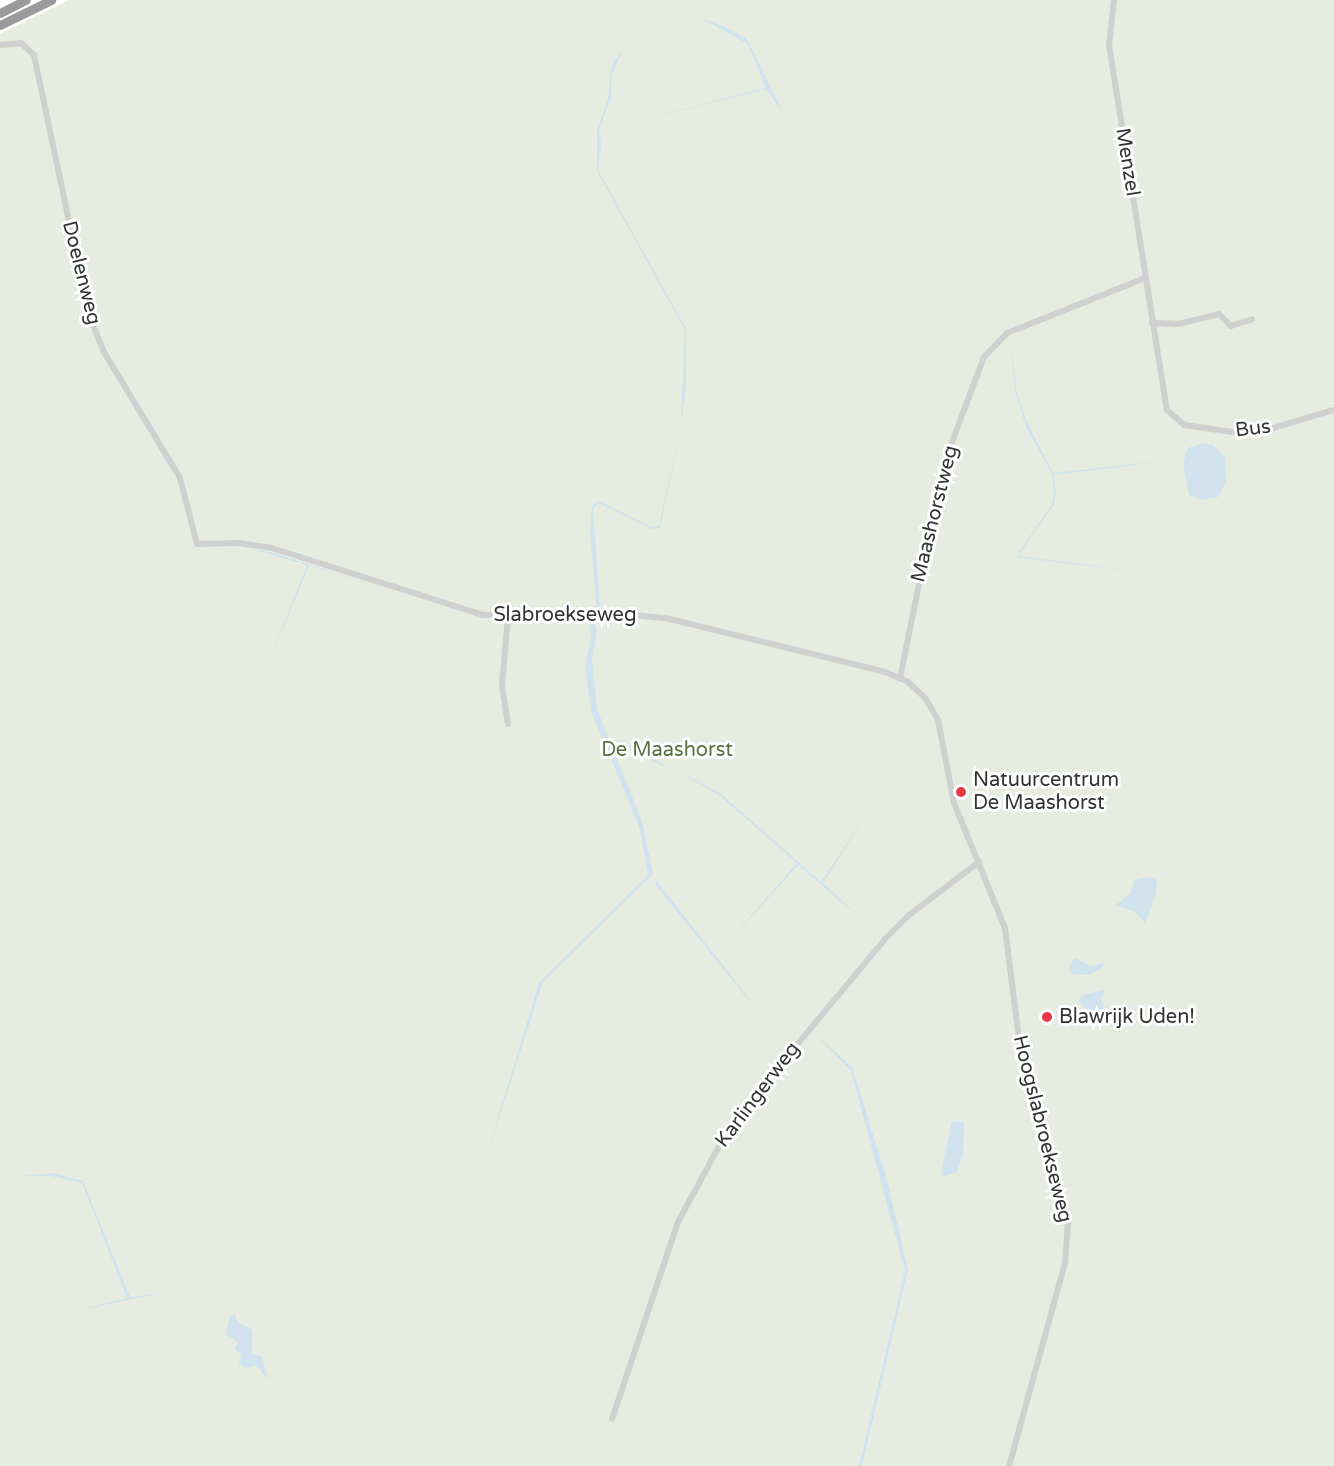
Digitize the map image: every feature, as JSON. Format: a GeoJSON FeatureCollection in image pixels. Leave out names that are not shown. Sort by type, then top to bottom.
{"type":"FeatureCollection","features":[{"type":"Feature","properties":{"kind":"highway"},"geometry":{"type":"LineString","coordinates":[[0,13],[26,0]]}},
{"type":"Feature","properties":{"kind":"highway"},"geometry":{"type":"LineString","coordinates":[[0,25],[51,0]]}},
{"type":"Feature","properties":{"kind":"street","name":"Menzel"},"geometry":{"type":"LineString","coordinates":[[1114,0],[1109,45],[1165,404],[1172,418]]}},
{"type":"Feature","properties":{"kind":"street","name":"Doelenweg"},"geometry":{"type":"LineString","coordinates":[[0,45],[21,44],[34,55],[89,315],[104,352],[180,478],[197,544]]}},
{"type":"Feature","properties":{"kind":"street","name":"Maashorstweg"},"geometry":{"type":"LineString","coordinates":[[900,678],[943,466],[984,357],[1007,333],[1145,278]]}},
{"type":"Feature","properties":{"kind":"street"},"geometry":{"type":"LineString","coordinates":[[1152,323],[1178,324],[1220,314],[1232,326],[1252,319]]}},
{"type":"Feature","properties":{"kind":"street","name":"Bus"},"geometry":{"type":"LineString","coordinates":[[1172,418],[1191,426],[1248,433],[1334,410]]}},
{"type":"Feature","properties":{"kind":"street","name":"Slabroekseweg"},"geometry":{"type":"LineString","coordinates":[[197,544],[237,543],[272,548],[469,612],[508,617],[634,615],[670,619],[900,678]]}},
{"type":"Feature","properties":{"kind":"street"},"geometry":{"type":"LineString","coordinates":[[508,617],[502,685],[508,724]]}},
{"type":"Feature","properties":{"kind":"street","name":"Hoogslabroekseweg"},"geometry":{"type":"LineString","coordinates":[[900,678],[926,698],[938,720],[950,792],[1005,928],[1019,1050],[1069,1234],[1065,1263],[1009,1466]]}},
{"type":"Feature","properties":{"kind":"street","name":"Karlingerweg"},"geometry":{"type":"LineString","coordinates":[[612,1419],[678,1222],[731,1124],[891,933],[979,862]]}},
{"type":"Feature","properties":{"kind":"green space","name":"De Maashorst"},"geometry":{"type":"Polygon","coordinates":[[[69,0],[1334,0],[1334,1466],[0,1466],[0,34],[69,0]]]}},
{"type":"Feature","properties":{"kind":"water"},"geometry":{"type":"Polygon","coordinates":[[[703,19],[728,28],[745,38],[782,111],[766,89],[610,128],[766,88],[748,44],[703,19]]]}},
{"type":"Feature","properties":{"kind":"water"},"geometry":{"type":"Polygon","coordinates":[[[623,48],[612,75],[611,98],[599,130],[601,145],[598,170],[686,329],[686,391],[681,421],[685,330],[597,171],[597,131],[608,99],[611,67],[623,48]]]}},
{"type":"Feature","properties":{"kind":"water"},"geometry":{"type":"Polygon","coordinates":[[[1010,338],[1016,388],[1026,420],[1053,473],[1173,460],[1054,475],[1056,494],[1054,504],[1018,556],[1165,575],[1016,557],[1052,504],[1054,493],[1052,474],[1026,427],[1015,390],[1010,338]]]}},
{"type":"Feature","properties":{"kind":"water"},"geometry":{"type":"Polygon","coordinates":[[[681,427],[660,528],[652,529],[599,503],[593,509],[600,610],[587,614],[597,609],[590,534],[592,505],[600,502],[651,527],[659,526],[681,427]]]}},
{"type":"Feature","properties":{"kind":"water"},"geometry":{"type":"Polygon","coordinates":[[[1204,443],[1213,445],[1225,458],[1226,481],[1218,497],[1201,500],[1189,495],[1183,463],[1188,448],[1204,443]]]}},
{"type":"Feature","properties":{"kind":"water"},"geometry":{"type":"Polygon","coordinates":[[[252,549],[274,553],[397,593],[309,565],[266,670],[307,565],[252,549]]]}},
{"type":"Feature","properties":{"kind":"water"},"geometry":{"type":"Polygon","coordinates":[[[587,617],[594,621],[597,632],[592,660],[597,709],[642,821],[653,874],[543,982],[485,1160],[539,983],[648,875],[639,826],[592,714],[585,668],[591,636],[587,617]]]}},
{"type":"Feature","properties":{"kind":"water"},"geometry":{"type":"Polygon","coordinates":[[[670,767],[721,794],[821,882],[869,811],[823,883],[860,918],[798,865],[718,954],[797,863],[719,795],[670,767]]]}},
{"type":"Feature","properties":{"kind":"water"},"geometry":{"type":"Polygon","coordinates":[[[1150,877],[1157,880],[1156,894],[1145,923],[1135,912],[1116,905],[1131,893],[1134,880],[1150,877]]]}},
{"type":"Feature","properties":{"kind":"water"},"geometry":{"type":"Polygon","coordinates":[[[656,880],[750,1000],[750,1002],[656,886],[656,880]]]}},
{"type":"Feature","properties":{"kind":"water"},"geometry":{"type":"Polygon","coordinates":[[[1074,958],[1091,966],[1104,963],[1103,967],[1089,975],[1071,974],[1069,968],[1074,958]]]}},
{"type":"Feature","properties":{"kind":"water"},"geometry":{"type":"Polygon","coordinates":[[[1105,990],[1101,1000],[1105,1012],[1100,1029],[1078,1000],[1085,994],[1105,990]]]}},
{"type":"Feature","properties":{"kind":"water"},"geometry":{"type":"Polygon","coordinates":[[[813,1032],[852,1067],[886,1176],[908,1269],[862,1466],[859,1466],[905,1271],[851,1071],[813,1032]]]}},
{"type":"Feature","properties":{"kind":"water"},"geometry":{"type":"Polygon","coordinates":[[[952,1121],[963,1122],[963,1154],[957,1172],[943,1177],[941,1172],[952,1121]]]}},
{"type":"Feature","properties":{"kind":"water"},"geometry":{"type":"Polygon","coordinates":[[[54,1173],[83,1181],[130,1297],[158,1294],[75,1311],[127,1298],[82,1183],[51,1176],[22,1176],[54,1173]]]}},
{"type":"Feature","properties":{"kind":"water"},"geometry":{"type":"Polygon","coordinates":[[[234,1313],[238,1322],[252,1330],[252,1354],[262,1356],[268,1380],[256,1365],[245,1368],[239,1364],[241,1354],[235,1349],[238,1342],[226,1334],[229,1319],[234,1313]]]}},
{"type":"Feature","properties":{"kind":"waterway"},"geometry":{"type":"LineString","coordinates":[[618,741],[663,765]]}},
{"type":"Feature","properties":{"kind":"place","name":"Natuurcentrum De Maashorst"},"geometry":{"type":"Point","coordinates":[961,792]}},
{"type":"Feature","properties":{"kind":"place","name":"Blawrijk Uden!"},"geometry":{"type":"Point","coordinates":[1047,1017]}}]}
